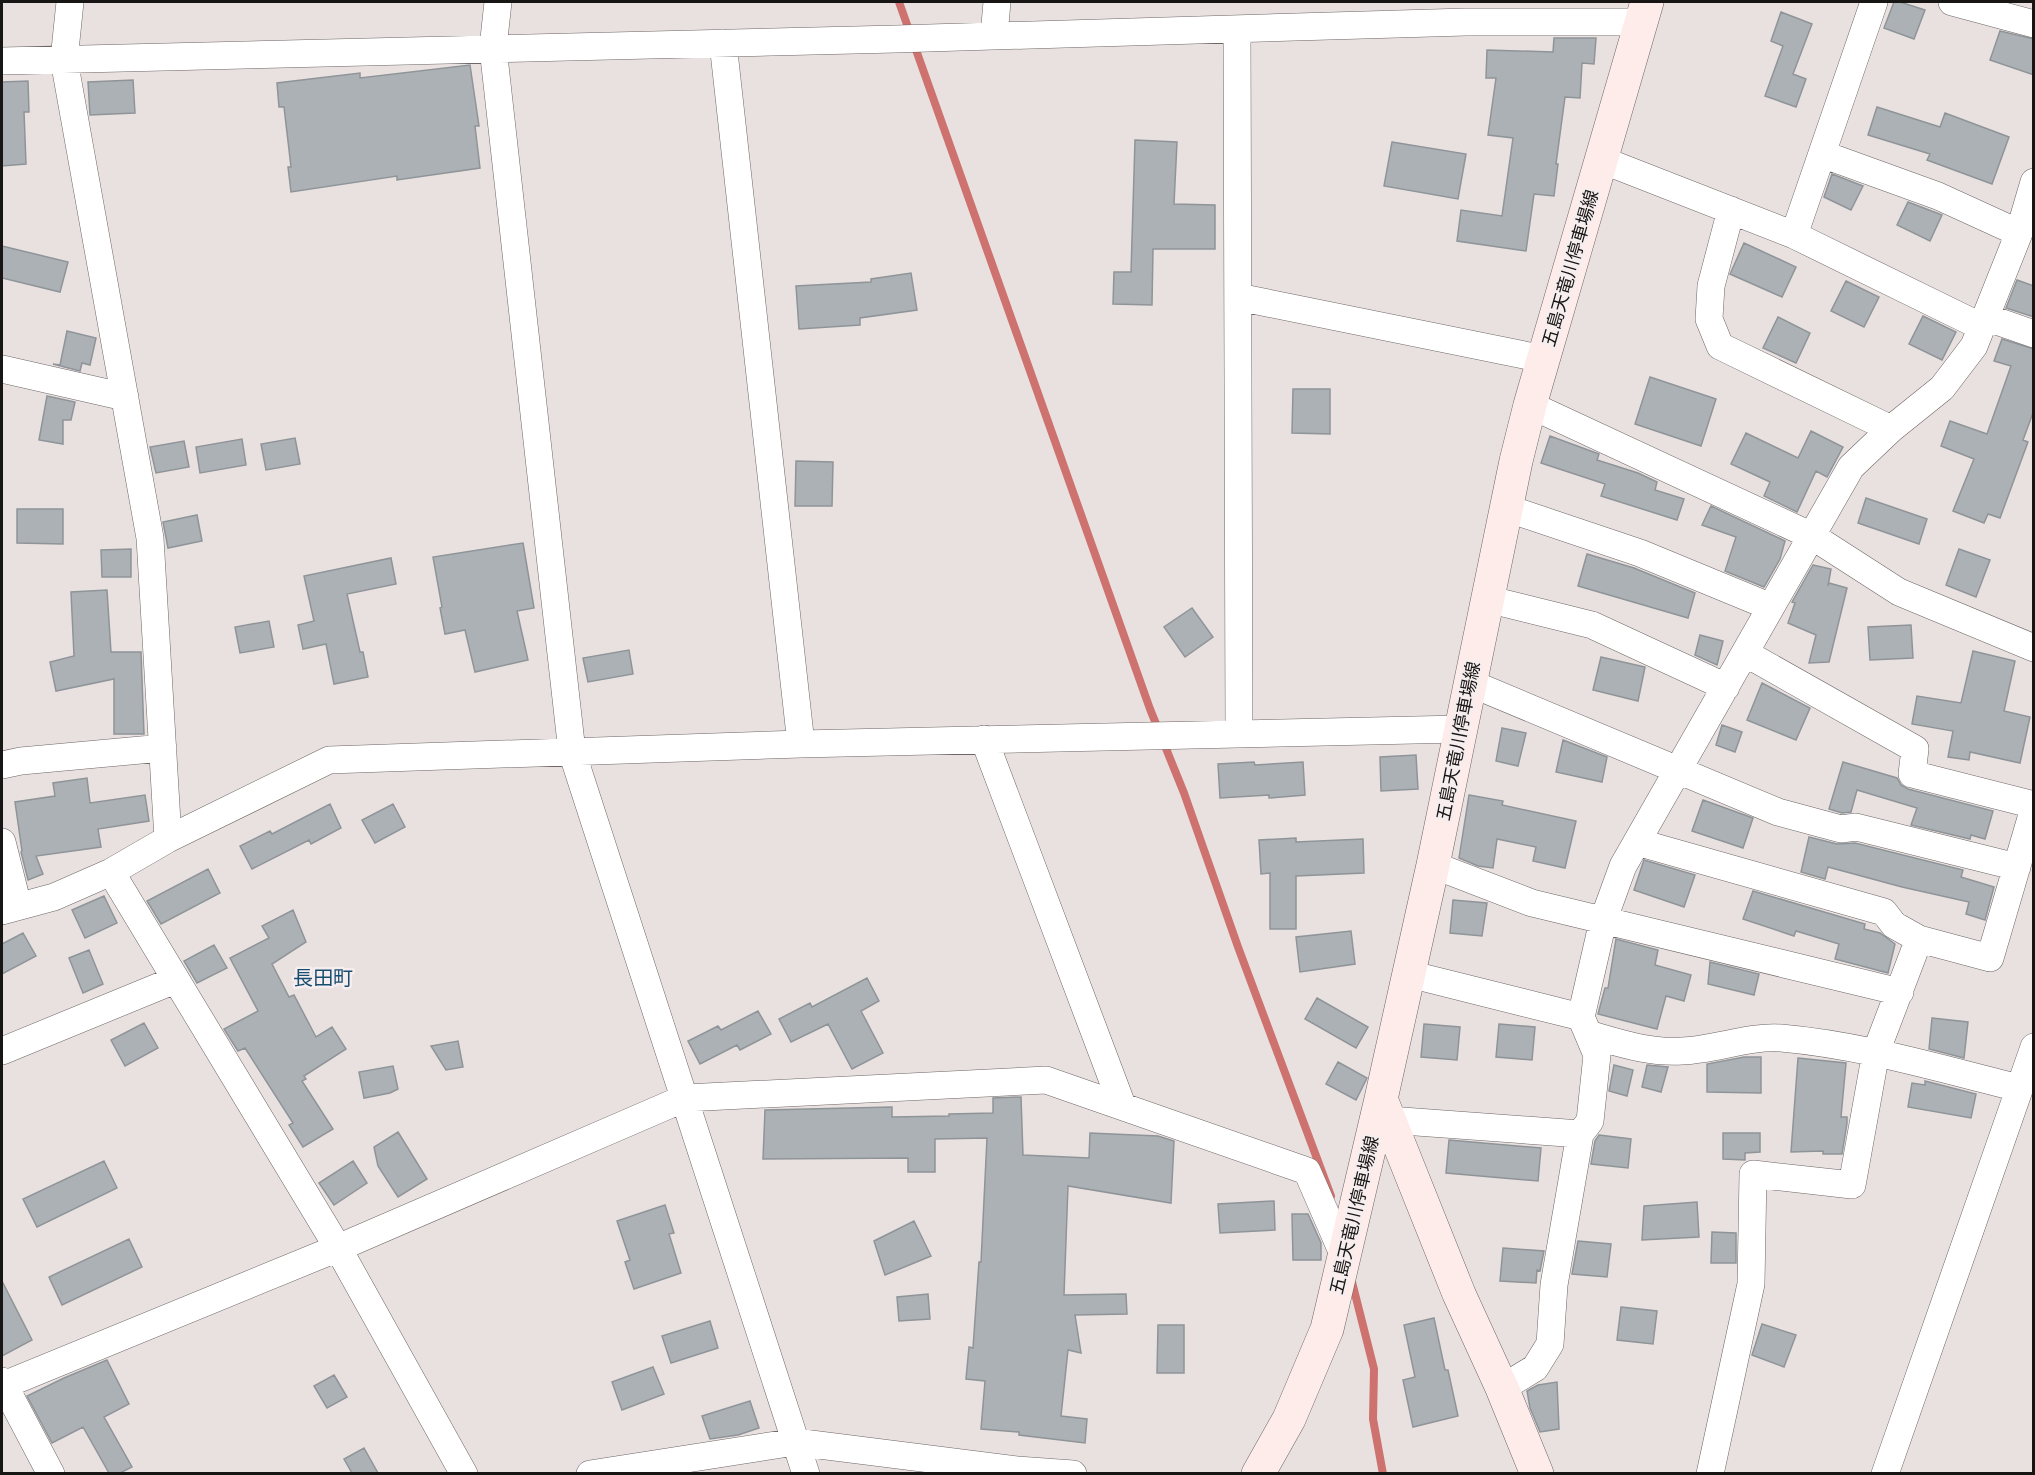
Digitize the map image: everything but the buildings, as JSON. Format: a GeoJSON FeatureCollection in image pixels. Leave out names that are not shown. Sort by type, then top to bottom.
{"type":"FeatureCollection","features":[{"type":"Feature","properties":{"kind":"main road","name":"五島天竜川停車場線"},"geometry":{"type":"LineString","coordinates":[[1258,1473],[1289,1419],[1327,1329],[1365,1166],[1385,1110],[1409,975],[1506,508],[1530,405],[1645,12]]}},
{"type":"Feature","properties":{"kind":"main road"},"geometry":{"type":"LineString","coordinates":[[1385,1110],[1459,1294],[1502,1388],[1537,1473]]}},
{"type":"Feature","properties":{"kind":"street"},"geometry":{"type":"LineString","coordinates":[[70,2],[64,60],[150,538],[168,839]]}},
{"type":"Feature","properties":{"kind":"street"},"geometry":{"type":"LineString","coordinates":[[498,2],[494,48],[572,752],[806,1473]]}},
{"type":"Feature","properties":{"kind":"street"},"geometry":{"type":"LineString","coordinates":[[994,36],[997,2]]}},
{"type":"Feature","properties":{"kind":"street"},"geometry":{"type":"LineString","coordinates":[[1794,234],[1874,2]]}},
{"type":"Feature","properties":{"kind":"street"},"geometry":{"type":"LineString","coordinates":[[1952,2],[2034,24]]}},
{"type":"Feature","properties":{"kind":"street"},"geometry":{"type":"LineString","coordinates":[[2,61],[896,39],[1237,28],[1467,12],[1645,12]]}},
{"type":"Feature","properties":{"kind":"street"},"geometry":{"type":"LineString","coordinates":[[1237,28],[1239,733]]}},
{"type":"Feature","properties":{"kind":"street"},"geometry":{"type":"LineString","coordinates":[[723,43],[801,744]]}},
{"type":"Feature","properties":{"kind":"street"},"geometry":{"type":"LineString","coordinates":[[1822,154],[1938,196],[2019,233]]}},
{"type":"Feature","properties":{"kind":"street"},"geometry":{"type":"LineString","coordinates":[[1602,160],[1794,234],[1983,322],[2034,334]]}},
{"type":"Feature","properties":{"kind":"street"},"geometry":{"type":"LineString","coordinates":[[1502,1388],[1535,1368],[1551,1344],[1554,1285],[1580,1134],[1590,1121],[1596,1055],[1584,1026],[1604,921],[1623,866],[1851,467],[1891,429],[1942,388],[1974,346],[2019,233],[2034,182]]}},
{"type":"Feature","properties":{"kind":"street"},"geometry":{"type":"LineString","coordinates":[[1731,210],[1711,286],[1709,319],[1720,345],[1891,429]]}},
{"type":"Feature","properties":{"kind":"street"},"geometry":{"type":"LineString","coordinates":[[1238,297],[1544,359]]}},
{"type":"Feature","properties":{"kind":"street"},"geometry":{"type":"LineString","coordinates":[[2,369],[125,398]]}},
{"type":"Feature","properties":{"kind":"street"},"geometry":{"type":"LineString","coordinates":[[1530,405],[1812,536],[1899,592],[2034,648]]}},
{"type":"Feature","properties":{"kind":"street"},"geometry":{"type":"LineString","coordinates":[[1506,508],[1640,553],[1771,607]]}},
{"type":"Feature","properties":{"kind":"street"},"geometry":{"type":"LineString","coordinates":[[1487,599],[1592,625],[1726,687]]}},
{"type":"Feature","properties":{"kind":"street"},"geometry":{"type":"LineString","coordinates":[[1637,842],[1884,912],[1894,925],[1919,939],[1990,958],[2034,806],[1912,774],[1915,749],[1745,653]]}},
{"type":"Feature","properties":{"kind":"street"},"geometry":{"type":"LineString","coordinates":[[1470,683],[1778,812],[1841,829],[1856,827],[2017,867]]}},
{"type":"Feature","properties":{"kind":"street"},"geometry":{"type":"LineString","coordinates":[[2,842],[10,908],[54,897],[111,872],[168,839],[329,760],[984,738],[1460,729]]}},
{"type":"Feature","properties":{"kind":"street"},"geometry":{"type":"LineString","coordinates":[[984,738],[1122,1105]]}},
{"type":"Feature","properties":{"kind":"street"},"geometry":{"type":"LineString","coordinates":[[2,765],[21,761],[163,748]]}},
{"type":"Feature","properties":{"kind":"street"},"geometry":{"type":"LineString","coordinates":[[1433,865],[1532,903],[1900,992]]}},
{"type":"Feature","properties":{"kind":"street"},"geometry":{"type":"LineString","coordinates":[[111,872],[338,1248],[464,1473]]}},
{"type":"Feature","properties":{"kind":"street"},"geometry":{"type":"LineString","coordinates":[[1710,1473],[1751,1284],[1753,1174],[1852,1185],[1876,1052],[1919,939]]}},
{"type":"Feature","properties":{"kind":"street"},"geometry":{"type":"LineString","coordinates":[[1409,975],[1584,1026],[1651,1051],[1684,1051],[1758,1038],[1781,1038],[1876,1052],[2019,1088]]}},
{"type":"Feature","properties":{"kind":"street"},"geometry":{"type":"LineString","coordinates":[[2,1051],[175,980]]}},
{"type":"Feature","properties":{"kind":"street"},"geometry":{"type":"LineString","coordinates":[[1886,1473],[2034,1047]]}},
{"type":"Feature","properties":{"kind":"street"},"geometry":{"type":"LineString","coordinates":[[51,1473],[3,1383],[338,1248],[685,1098],[1046,1080],[1307,1171],[1346,1246]]}},
{"type":"Feature","properties":{"kind":"street"},"geometry":{"type":"LineString","coordinates":[[1385,1110],[1580,1134]]}},
{"type":"Feature","properties":{"kind":"street"},"geometry":{"type":"LineString","coordinates":[[590,1473],[795,1442],[1017,1470],[1073,1473]]}},
{"type":"Feature","properties":{"kind":"waterway"},"geometry":{"type":"LineString","coordinates":[[899,2],[1150,709],[1184,793],[1238,947],[1331,1196]]}},
{"type":"Feature","properties":{"kind":"waterway"},"geometry":{"type":"LineString","coordinates":[[1351,1278],[1374,1369],[1373,1419],[1383,1474]]}},
{"type":"Feature","properties":{"kind":"district","name":"長田町"},"geometry":{"type":"Point","coordinates":[323,977]}}]}
